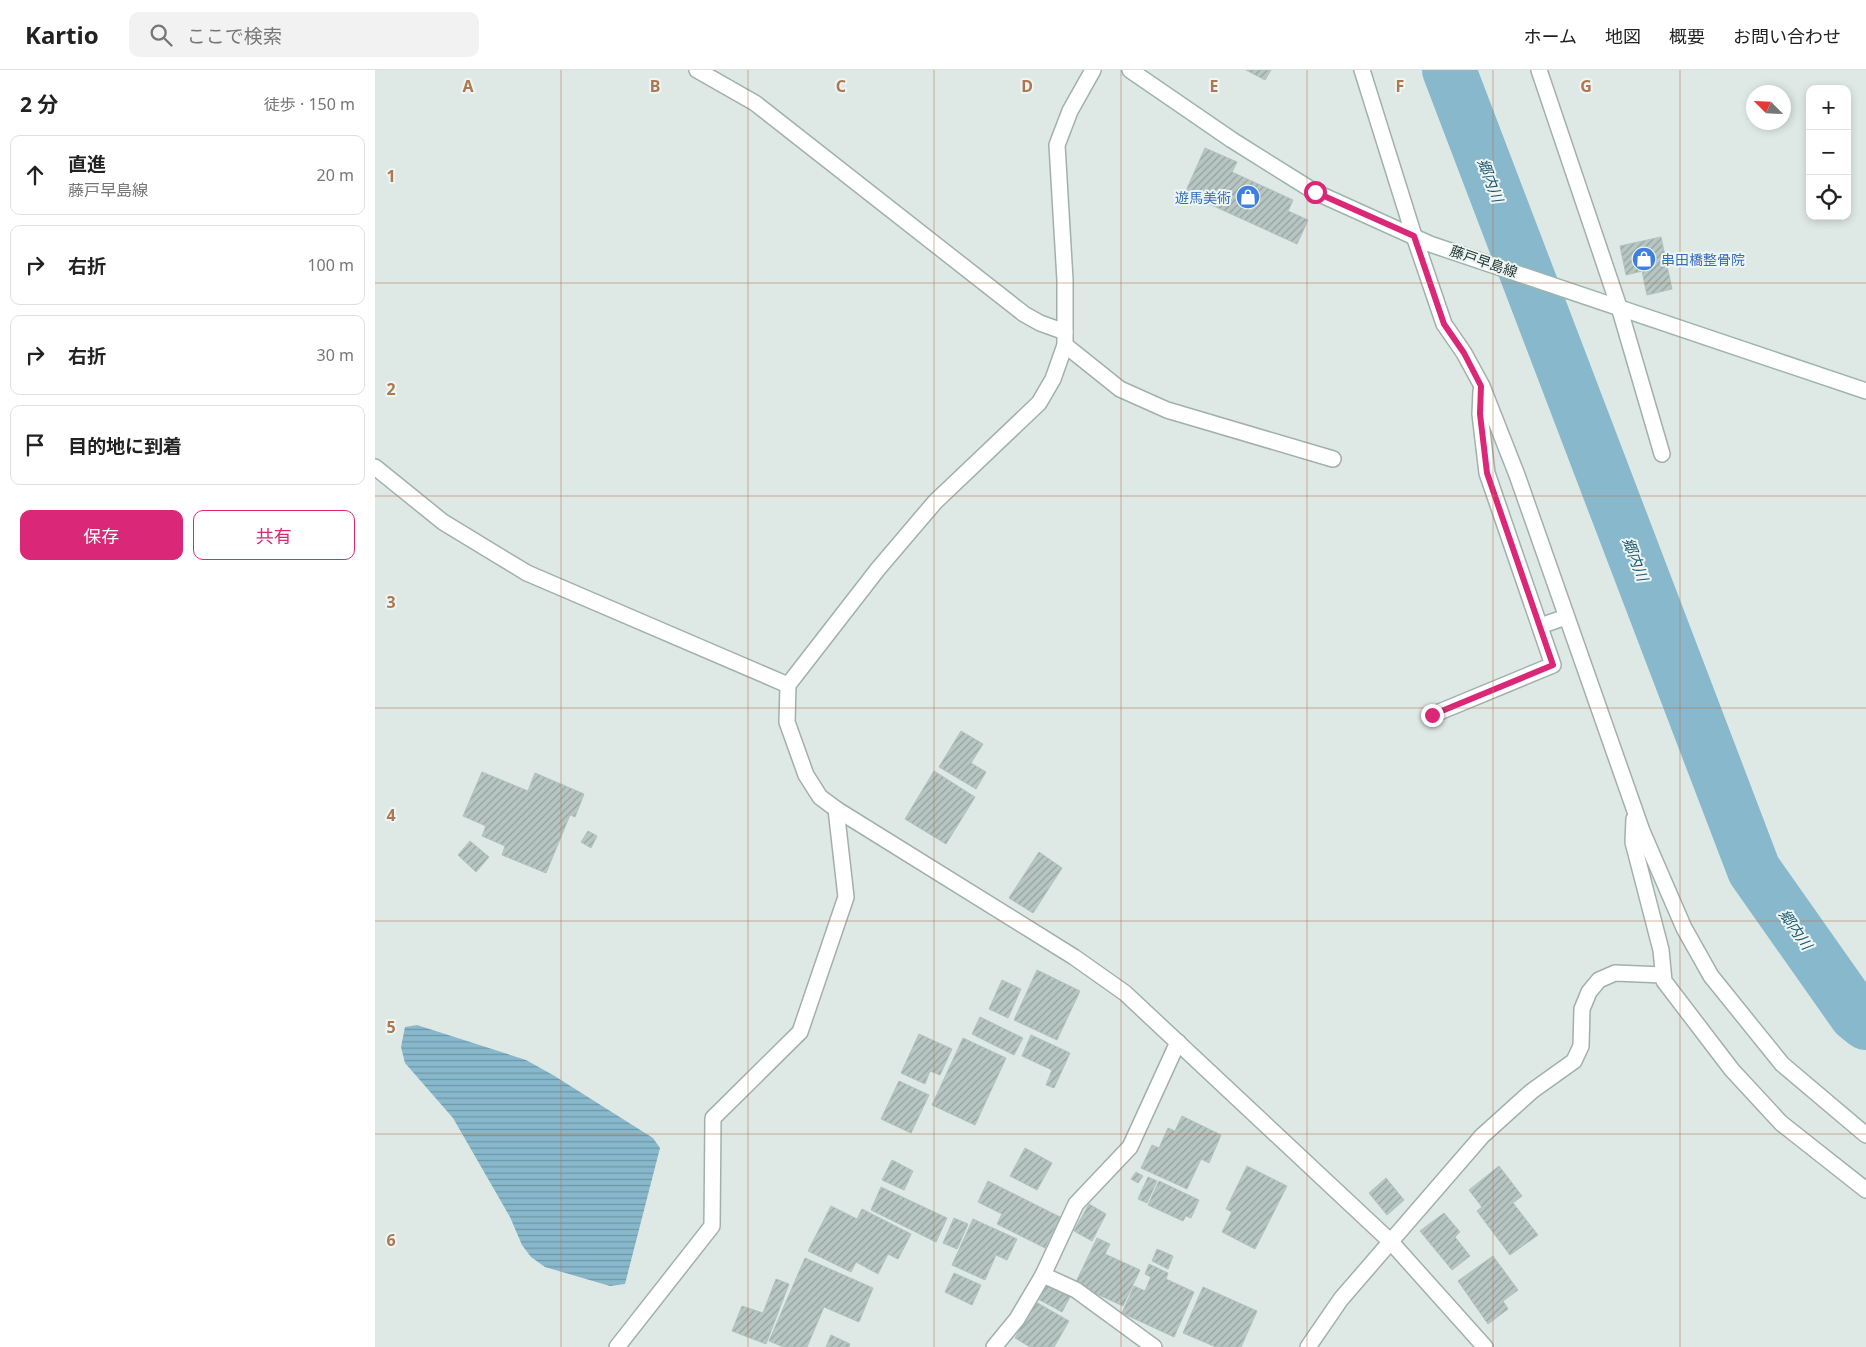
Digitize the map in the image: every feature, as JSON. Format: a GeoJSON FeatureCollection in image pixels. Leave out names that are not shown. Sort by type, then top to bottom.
{"type":"FeatureCollection","features":[{"type":"Feature","properties":{"kind":"street"},"geometry":{"type":"LineString","coordinates":[[697,70],[755,103],[1024,314],[1065,339],[1120,389],[1167,410],[1333,459]]}},
{"type":"Feature","properties":{"kind":"street"},"geometry":{"type":"LineString","coordinates":[[1093,70],[1070,111],[1057,145],[1056,154],[1065,280],[1065,339],[1053,379],[1039,403],[935,502],[878,569],[788,685],[787,722],[806,775],[820,797],[836,809],[1074,957],[1125,993],[1391,1242],[1485,1347]]}},
{"type":"Feature","properties":{"kind":"street","name":"藤戸早島線"},"geometry":{"type":"LineString","coordinates":[[1131,70],[1232,140],[1315,192],[1430,244],[1866,391]]}},
{"type":"Feature","properties":{"kind":"street"},"geometry":{"type":"LineString","coordinates":[[1362,70],[1414,236],[1444,324],[1464,353],[1481,386],[1517,475],[1635,813],[1684,928],[1711,976],[1781,1064],[1866,1135]]}},
{"type":"Feature","properties":{"kind":"street"},"geometry":{"type":"LineString","coordinates":[[1539,70],[1619,307],[1662,454]]}},
{"type":"Feature","properties":{"kind":"street"},"geometry":{"type":"LineString","coordinates":[[1432,715],[1553,665],[1487,473],[1480,414],[1481,386]]}},
{"type":"Feature","properties":{"kind":"street"},"geometry":{"type":"LineString","coordinates":[[375,467],[443,522],[527,573],[788,685]]}},
{"type":"Feature","properties":{"kind":"street"},"geometry":{"type":"LineString","coordinates":[[1540,626],[1567,617]]}},
{"type":"Feature","properties":{"kind":"street"},"geometry":{"type":"LineString","coordinates":[[617,1347],[712,1226],[713,1118],[800,1032],[846,897],[836,809]]}},
{"type":"Feature","properties":{"kind":"street"},"geometry":{"type":"LineString","coordinates":[[1635,813],[1633,842],[1661,950],[1664,980],[1732,1070],[1775,1116],[1866,1190]]}},
{"type":"Feature","properties":{"kind":"street"},"geometry":{"type":"LineString","coordinates":[[1309,1347],[1341,1299],[1482,1136],[1532,1091],[1574,1061],[1581,1046],[1582,1009],[1589,992],[1599,980],[1615,973],[1663,975]]}},
{"type":"Feature","properties":{"kind":"street"},"geometry":{"type":"LineString","coordinates":[[994,1347],[1017,1319],[1043,1275],[1076,1204],[1130,1146],[1178,1042]]}},
{"type":"Feature","properties":{"kind":"street"},"geometry":{"type":"LineString","coordinates":[[1043,1275],[1076,1290],[1154,1347]]}},
{"type":"Feature","properties":{"kind":"water"},"geometry":{"type":"Polygon","coordinates":[[[417,1025],[526,1060],[653,1138],[660,1148],[625,1284],[610,1286],[545,1267],[531,1257],[522,1245],[510,1217],[453,1118],[405,1063],[401,1047],[405,1027],[417,1025]]]}},
{"type":"Feature","properties":{"kind":"building"},"geometry":{"type":"Polygon","coordinates":[[[1246,70],[1271,70],[1265,80],[1246,70]]]}},
{"type":"Feature","properties":{"kind":"building"},"geometry":{"type":"Polygon","coordinates":[[[1205,148],[1237,162],[1232,172],[1293,200],[1288,211],[1308,220],[1297,244],[1185,193],[1205,148]]]}},
{"type":"Feature","properties":{"kind":"building","name":"串田橋整骨院"},"geometry":{"type":"Polygon","coordinates":[[[1661,237],[1672,289],[1647,295],[1642,271],[1626,275],[1620,246],[1661,237]]]}},
{"type":"Feature","properties":{"kind":"building"},"geometry":{"type":"Polygon","coordinates":[[[961,731],[983,744],[971,763],[986,772],[976,789],[939,767],[961,731]]]}},
{"type":"Feature","properties":{"kind":"building"},"geometry":{"type":"Polygon","coordinates":[[[934,771],[975,797],[946,844],[905,819],[934,771]]]}},
{"type":"Feature","properties":{"kind":"building"},"geometry":{"type":"Polygon","coordinates":[[[482,772],[528,791],[535,773],[584,794],[575,817],[570,815],[546,873],[502,855],[505,846],[482,836],[486,826],[463,816],[482,772]]]}},
{"type":"Feature","properties":{"kind":"building"},"geometry":{"type":"Polygon","coordinates":[[[588,831],[597,836],[591,848],[581,842],[588,831]]]}},
{"type":"Feature","properties":{"kind":"building"},"geometry":{"type":"Polygon","coordinates":[[[470,841],[489,857],[476,872],[458,855],[470,841]]]}},
{"type":"Feature","properties":{"kind":"building"},"geometry":{"type":"Polygon","coordinates":[[[1039,852],[1062,868],[1033,913],[1009,898],[1039,852]]]}},
{"type":"Feature","properties":{"kind":"building"},"geometry":{"type":"Polygon","coordinates":[[[1037,970],[1080,991],[1057,1040],[1014,1020],[1037,970]]]}},
{"type":"Feature","properties":{"kind":"building"},"geometry":{"type":"Polygon","coordinates":[[[1002,980],[1021,989],[1008,1018],[989,1009],[1002,980]]]}},
{"type":"Feature","properties":{"kind":"building"},"geometry":{"type":"Polygon","coordinates":[[[980,1017],[1023,1038],[1014,1055],[972,1034],[980,1017]]]}},
{"type":"Feature","properties":{"kind":"building"},"geometry":{"type":"Polygon","coordinates":[[[919,1034],[952,1049],[940,1075],[930,1071],[925,1084],[901,1073],[919,1034]]]}},
{"type":"Feature","properties":{"kind":"building"},"geometry":{"type":"Polygon","coordinates":[[[1031,1035],[1070,1053],[1054,1088],[1046,1085],[1052,1070],[1022,1056],[1031,1035]]]}},
{"type":"Feature","properties":{"kind":"building"},"geometry":{"type":"Polygon","coordinates":[[[963,1038],[1006,1058],[975,1125],[932,1105],[963,1038]]]}},
{"type":"Feature","properties":{"kind":"building"},"geometry":{"type":"Polygon","coordinates":[[[899,1081],[929,1095],[911,1133],[881,1119],[899,1081]]]}},
{"type":"Feature","properties":{"kind":"building"},"geometry":{"type":"Polygon","coordinates":[[[1182,1116],[1221,1135],[1209,1163],[1201,1159],[1187,1189],[1141,1168],[1152,1145],[1159,1148],[1168,1128],[1175,1131],[1182,1116]]]}},
{"type":"Feature","properties":{"kind":"building"},"geometry":{"type":"Polygon","coordinates":[[[1025,1148],[1052,1163],[1037,1190],[1010,1176],[1025,1148]]]}},
{"type":"Feature","properties":{"kind":"building"},"geometry":{"type":"Polygon","coordinates":[[[892,1160],[913,1171],[904,1190],[882,1180],[892,1160]]]}},
{"type":"Feature","properties":{"kind":"building"},"geometry":{"type":"Polygon","coordinates":[[[1247,1166],[1287,1186],[1255,1249],[1222,1232],[1232,1212],[1226,1209],[1247,1166]]]}},
{"type":"Feature","properties":{"kind":"building"},"geometry":{"type":"Polygon","coordinates":[[[1499,1166],[1522,1196],[1513,1203],[1538,1235],[1510,1255],[1477,1211],[1482,1207],[1469,1190],[1499,1166]]]}},
{"type":"Feature","properties":{"kind":"building"},"geometry":{"type":"Polygon","coordinates":[[[1136,1172],[1143,1176],[1138,1183],[1131,1179],[1136,1172]]]}},
{"type":"Feature","properties":{"kind":"building"},"geometry":{"type":"Polygon","coordinates":[[[1148,1177],[1157,1181],[1147,1203],[1138,1199],[1148,1177]]]}},
{"type":"Feature","properties":{"kind":"building"},"geometry":{"type":"Polygon","coordinates":[[[1386,1178],[1404,1200],[1387,1215],[1369,1193],[1386,1178]]]}},
{"type":"Feature","properties":{"kind":"building"},"geometry":{"type":"Polygon","coordinates":[[[988,1181],[1060,1217],[1045,1248],[997,1224],[1002,1214],[978,1202],[988,1181]]]}},
{"type":"Feature","properties":{"kind":"building"},"geometry":{"type":"Polygon","coordinates":[[[1159,1181],[1199,1200],[1191,1218],[1186,1216],[1183,1221],[1148,1205],[1159,1181]]]}},
{"type":"Feature","properties":{"kind":"building"},"geometry":{"type":"Polygon","coordinates":[[[881,1187],[947,1218],[936,1242],[871,1210],[881,1187]]]}},
{"type":"Feature","properties":{"kind":"building"},"geometry":{"type":"Polygon","coordinates":[[[1089,1204],[1106,1214],[1092,1241],[1074,1231],[1089,1204]]]}},
{"type":"Feature","properties":{"kind":"building"},"geometry":{"type":"Polygon","coordinates":[[[831,1206],[857,1219],[862,1209],[911,1234],[898,1259],[888,1254],[878,1274],[856,1262],[851,1272],[808,1251],[831,1206]]]}},
{"type":"Feature","properties":{"kind":"building"},"geometry":{"type":"Polygon","coordinates":[[[1444,1213],[1460,1232],[1455,1237],[1470,1256],[1452,1270],[1420,1231],[1444,1213]]]}},
{"type":"Feature","properties":{"kind":"building"},"geometry":{"type":"Polygon","coordinates":[[[954,1218],[968,1224],[957,1249],[943,1243],[954,1218]]]}},
{"type":"Feature","properties":{"kind":"building"},"geometry":{"type":"Polygon","coordinates":[[[973,1219],[1017,1239],[1007,1260],[996,1255],[985,1280],[952,1265],[973,1219]]]}},
{"type":"Feature","properties":{"kind":"building"},"geometry":{"type":"Polygon","coordinates":[[[1097,1238],[1110,1244],[1105,1254],[1140,1270],[1123,1306],[1075,1284],[1097,1238]]]}},
{"type":"Feature","properties":{"kind":"building"},"geometry":{"type":"Polygon","coordinates":[[[1157,1249],[1173,1256],[1168,1269],[1152,1261],[1157,1249]]]}},
{"type":"Feature","properties":{"kind":"building"},"geometry":{"type":"Polygon","coordinates":[[[1493,1256],[1518,1290],[1503,1301],[1508,1309],[1488,1324],[1458,1281],[1493,1256]]]}},
{"type":"Feature","properties":{"kind":"building"},"geometry":{"type":"Polygon","coordinates":[[[805,1258],[873,1288],[859,1322],[824,1307],[807,1347],[784,1347],[769,1341],[805,1258]]]}},
{"type":"Feature","properties":{"kind":"building"},"geometry":{"type":"Polygon","coordinates":[[[1149,1264],[1168,1273],[1166,1279],[1194,1292],[1174,1337],[1122,1313],[1134,1286],[1145,1291],[1151,1277],[1145,1274],[1149,1264]]]}},
{"type":"Feature","properties":{"kind":"building"},"geometry":{"type":"Polygon","coordinates":[[[954,1273],[981,1285],[972,1305],[945,1292],[954,1273]]]}},
{"type":"Feature","properties":{"kind":"building"},"geometry":{"type":"Polygon","coordinates":[[[776,1279],[789,1284],[766,1344],[732,1331],[742,1306],[763,1313],[776,1279]]]}},
{"type":"Feature","properties":{"kind":"building"},"geometry":{"type":"Polygon","coordinates":[[[1048,1282],[1071,1295],[1062,1312],[1038,1299],[1048,1282]]]}},
{"type":"Feature","properties":{"kind":"building"},"geometry":{"type":"Polygon","coordinates":[[[1203,1287],[1257,1311],[1241,1347],[1216,1347],[1183,1333],[1203,1287]]]}},
{"type":"Feature","properties":{"kind":"building"},"geometry":{"type":"Polygon","coordinates":[[[1036,1302],[1069,1321],[1054,1347],[1030,1347],[1015,1338],[1036,1302]]]}},
{"type":"Feature","properties":{"kind":"building"},"geometry":{"type":"Polygon","coordinates":[[[831,1335],[850,1344],[849,1347],[826,1347],[831,1335]]]}},
{"type":"Feature","properties":{"kind":"waterway","name":"郷内川"},"geometry":{"type":"LineString","coordinates":[[1449,70],[1754,870],[1856,1015],[1866,1023]]}},
{"type":"Feature","properties":{"kind":"place","name":"遊馬美術"},"geometry":{"type":"Point","coordinates":[1248,197]}},
{"type":"Feature","properties":{"kind":"place","name":"串田橋整骨院"},"geometry":{"type":"Point","coordinates":[1644,259]}},
{"type":"Feature","properties":{"kind":"route"},"geometry":{"type":"LineString","coordinates":[[1315,192],[1414,236],[1444,324],[1464,353],[1481,386],[1480,414],[1487,473],[1553,665],[1432,715]]}}]}
